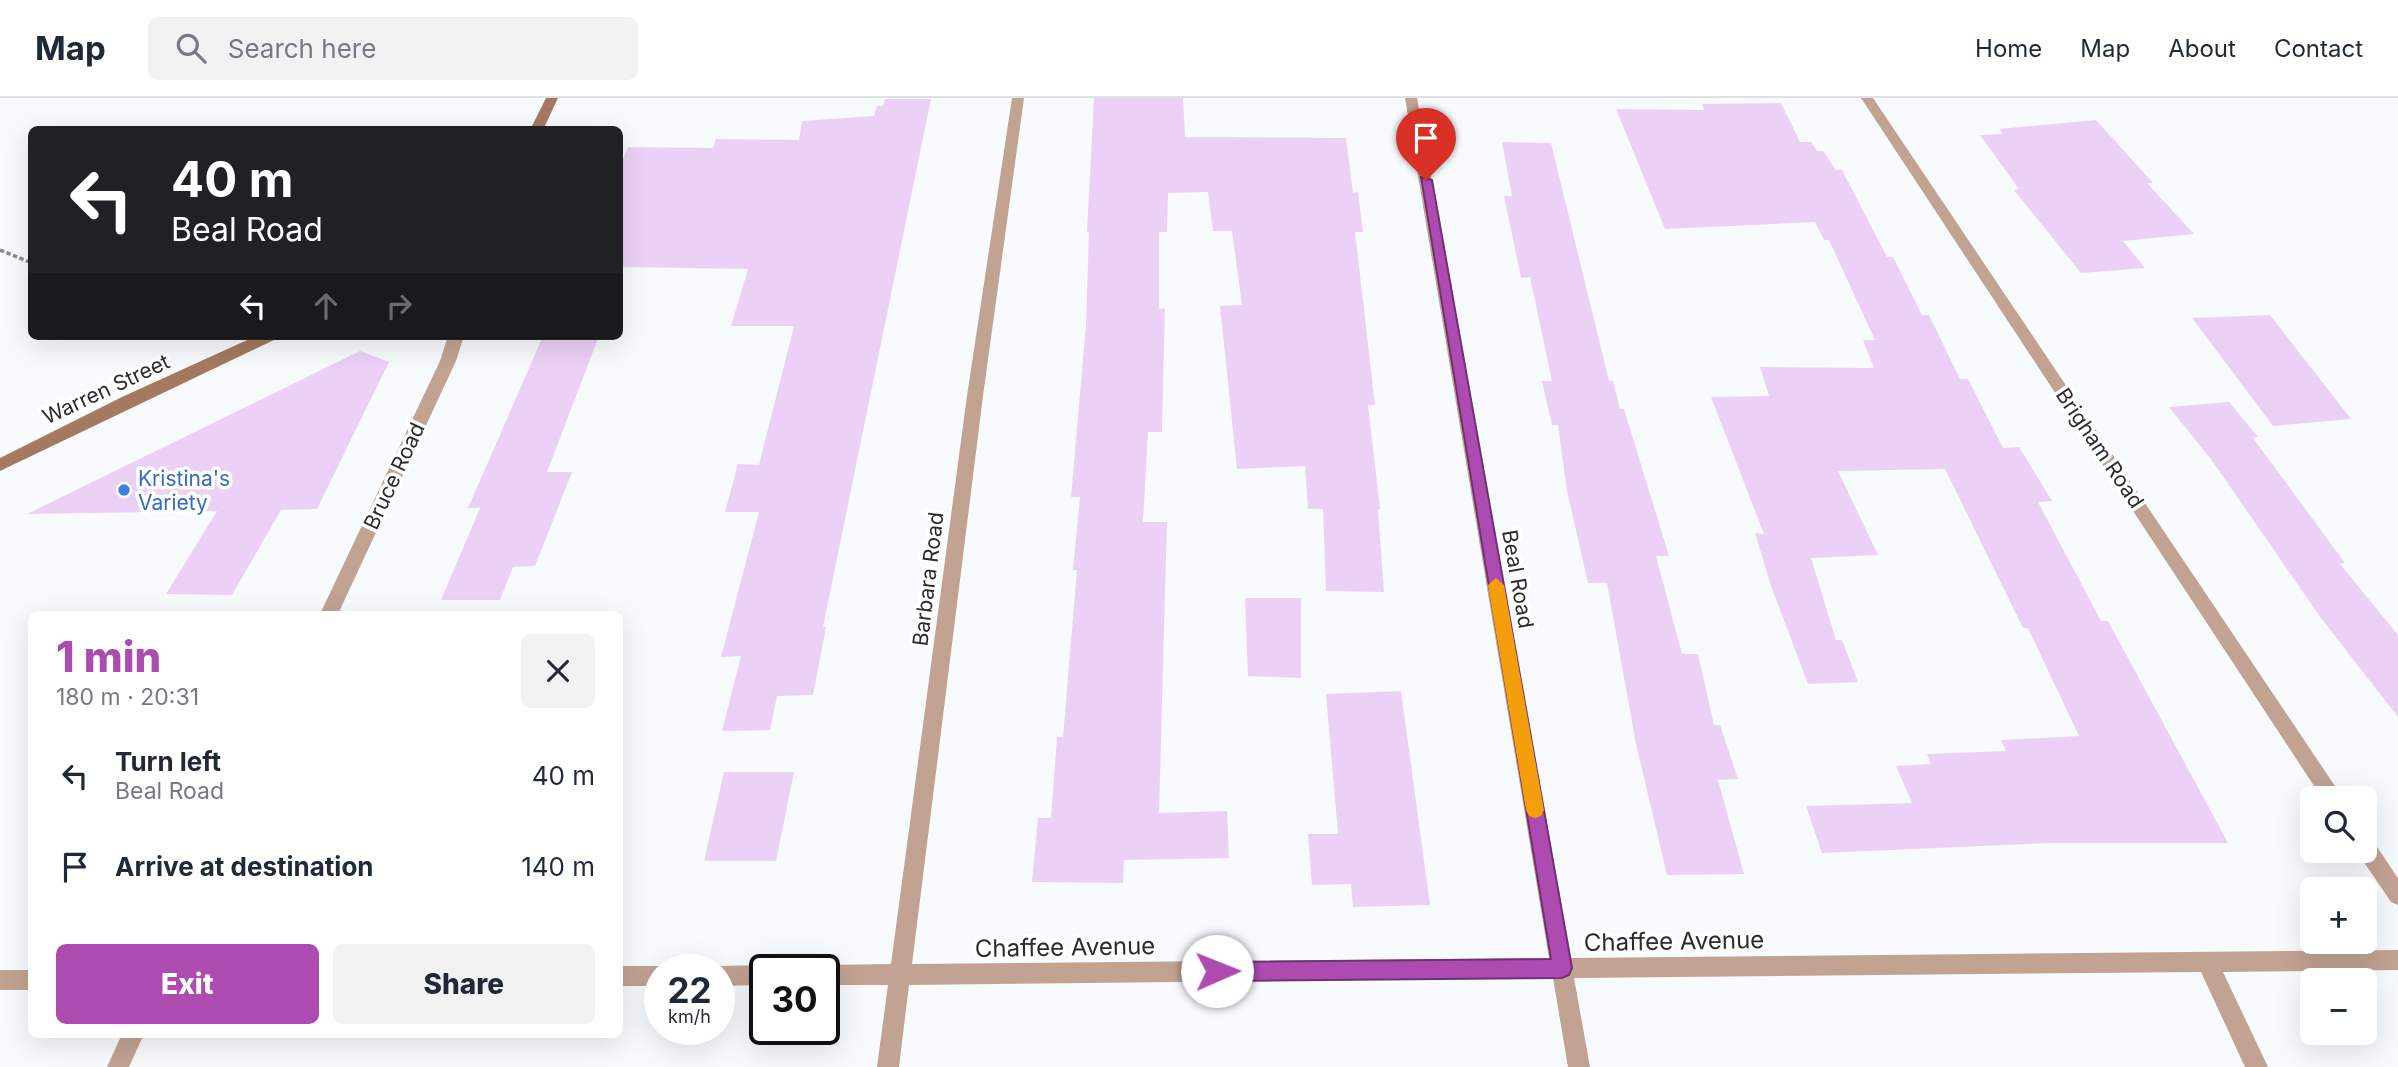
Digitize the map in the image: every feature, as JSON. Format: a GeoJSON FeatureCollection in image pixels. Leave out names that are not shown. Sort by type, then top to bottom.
{"type":"FeatureCollection","features":[{"type":"Feature","properties":{"kind":"main road"},"geometry":{"type":"LineString","coordinates":[[538,126],[552,98]]}},
{"type":"Feature","properties":{"kind":"main road","name":"Warren Street"},"geometry":{"type":"LineString","coordinates":[[0,465],[128,401],[260,340]]}},
{"type":"Feature","properties":{"kind":"street","name":"Barbara Road"},"geometry":{"type":"LineString","coordinates":[[888,1067],[975,396],[1018,98]]}},
{"type":"Feature","properties":{"kind":"street","name":"Beal Road"},"geometry":{"type":"LineString","coordinates":[[1412,98],[1579,1067]]}},
{"type":"Feature","properties":{"kind":"street","name":"Brigham Road"},"geometry":{"type":"LineString","coordinates":[[1867,98],[2325,786]]}},
{"type":"Feature","properties":{"kind":"street","name":"Bruce Road"},"geometry":{"type":"LineString","coordinates":[[330,611],[448,361],[455,340]]}},
{"type":"Feature","properties":{"kind":"street"},"geometry":{"type":"LineString","coordinates":[[2376,863],[2398,895]]}},
{"type":"Feature","properties":{"kind":"street","name":"Chaffee Avenue"},"geometry":{"type":"LineString","coordinates":[[840,975],[2398,960]]}},
{"type":"Feature","properties":{"kind":"street"},"geometry":{"type":"LineString","coordinates":[[2207,962],[2257,1067]]}},
{"type":"Feature","properties":{"kind":"street"},"geometry":{"type":"LineString","coordinates":[[623,976],[644,976]]}},
{"type":"Feature","properties":{"kind":"street"},"geometry":{"type":"LineString","coordinates":[[0,981],[28,980]]}},
{"type":"Feature","properties":{"kind":"street"},"geometry":{"type":"LineString","coordinates":[[118,1067],[131,1038]]}},
{"type":"Feature","properties":{"kind":"path"},"geometry":{"type":"LineString","coordinates":[[0,250],[28,261]]}},
{"type":"Feature","properties":{"kind":"building"},"geometry":{"type":"Polygon","coordinates":[[[1094,98],[1183,98],[1185,137],[1346,138],[1353,193],[1358,192],[1363,232],[1355,232],[1375,405],[1368,405],[1380,509],[1384,592],[1326,591],[1323,509],[1308,509],[1305,466],[1237,469],[1220,306],[1242,305],[1232,231],[1213,231],[1208,192],[1168,193],[1167,232],[1159,232],[1159,309],[1165,308],[1162,432],[1148,432],[1143,522],[1167,522],[1159,813],[1227,811],[1229,858],[1124,860],[1123,883],[1032,882],[1038,818],[1051,818],[1057,737],[1063,737],[1077,570],[1073,570],[1080,497],[1071,497],[1086,325],[1087,232],[1094,98]]]}},
{"type":"Feature","properties":{"kind":"building"},"geometry":{"type":"Polygon","coordinates":[[[885,99],[931,99],[823,627],[826,627],[813,695],[777,696],[770,730],[722,731],[741,656],[721,657],[759,512],[725,512],[738,464],[759,465],[794,326],[731,326],[748,269],[623,267],[623,159],[628,147],[713,148],[716,139],[799,140],[802,121],[874,116],[877,106],[883,106],[885,99]]]}},
{"type":"Feature","properties":{"kind":"building"},"geometry":{"type":"Polygon","coordinates":[[[1781,103],[1800,142],[1811,142],[1817,151],[1823,151],[1836,170],[1842,170],[1887,257],[1893,257],[1922,315],[1929,315],[1960,379],[1968,379],[2003,448],[2019,447],[2052,501],[2038,502],[2101,621],[2108,621],[2228,843],[2050,843],[1822,853],[1806,806],[1912,803],[1896,766],[1931,764],[1927,754],[2006,751],[2001,740],[2079,736],[2028,628],[2023,628],[1945,469],[1838,471],[1878,555],[1811,558],[1836,640],[1842,640],[1858,682],[1808,684],[1771,586],[1755,533],[1764,534],[1711,397],[1769,396],[1760,367],[1874,368],[1863,340],[1875,340],[1829,240],[1824,240],[1815,222],[1665,229],[1616,109],[1704,110],[1702,104],[1781,103]]]}},
{"type":"Feature","properties":{"kind":"building"},"geometry":{"type":"Polygon","coordinates":[[[2096,120],[2153,183],[2147,183],[2194,234],[2123,241],[2145,268],[2081,273],[2014,190],[2019,189],[1980,135],[2003,134],[1999,129],[2096,120]]]}},
{"type":"Feature","properties":{"kind":"building"},"geometry":{"type":"Polygon","coordinates":[[[1502,142],[1551,143],[1609,381],[1613,381],[1620,409],[1624,409],[1669,556],[1656,556],[1682,654],[1698,654],[1714,725],[1720,725],[1738,779],[1718,780],[1744,874],[1667,875],[1636,744],[1607,583],[1588,583],[1567,491],[1558,425],[1552,425],[1542,381],[1552,381],[1530,277],[1521,278],[1504,196],[1512,196],[1502,142]]]}},
{"type":"Feature","properties":{"kind":"building"},"geometry":{"type":"Polygon","coordinates":[[[2270,315],[2351,419],[2273,426],[2192,318],[2270,315]]]}},
{"type":"Feature","properties":{"kind":"building"},"geometry":{"type":"Polygon","coordinates":[[[541,340],[597,340],[547,472],[572,472],[535,566],[513,567],[500,600],[441,600],[480,508],[468,508],[541,340]]]}},
{"type":"Feature","properties":{"kind":"building"},"geometry":{"type":"Polygon","coordinates":[[[360,351],[389,362],[317,509],[281,510],[232,595],[166,594],[217,511],[27,514],[360,351]]]}},
{"type":"Feature","properties":{"kind":"building"},"geometry":{"type":"Polygon","coordinates":[[[2229,402],[2258,437],[2253,438],[2345,563],[2340,564],[2398,635],[2398,717],[2321,618],[2213,462],[2169,407],[2229,402]]]}},
{"type":"Feature","properties":{"kind":"building"},"geometry":{"type":"Polygon","coordinates":[[[1245,598],[1301,598],[1301,678],[1248,676],[1245,598]]]}},
{"type":"Feature","properties":{"kind":"building"},"geometry":{"type":"Polygon","coordinates":[[[1401,691],[1430,905],[1353,907],[1351,884],[1312,885],[1308,834],[1338,834],[1326,694],[1401,691]]]}},
{"type":"Feature","properties":{"kind":"building"},"geometry":{"type":"Polygon","coordinates":[[[724,772],[794,772],[776,861],[704,861],[724,772]]]}},
{"type":"Feature","properties":{"kind":"slow traffic"},"geometry":{"type":"LineString","coordinates":[[1496,585],[1535,810]]}},
{"type":"Feature","properties":{"kind":"place","name":"Kristina's Variety"},"geometry":{"type":"Point","coordinates":[124,490]}},
{"type":"Feature","properties":{"kind":"route"},"geometry":{"type":"LineString","coordinates":[[1217,971],[1562,968],[1426,180]]}}]}
